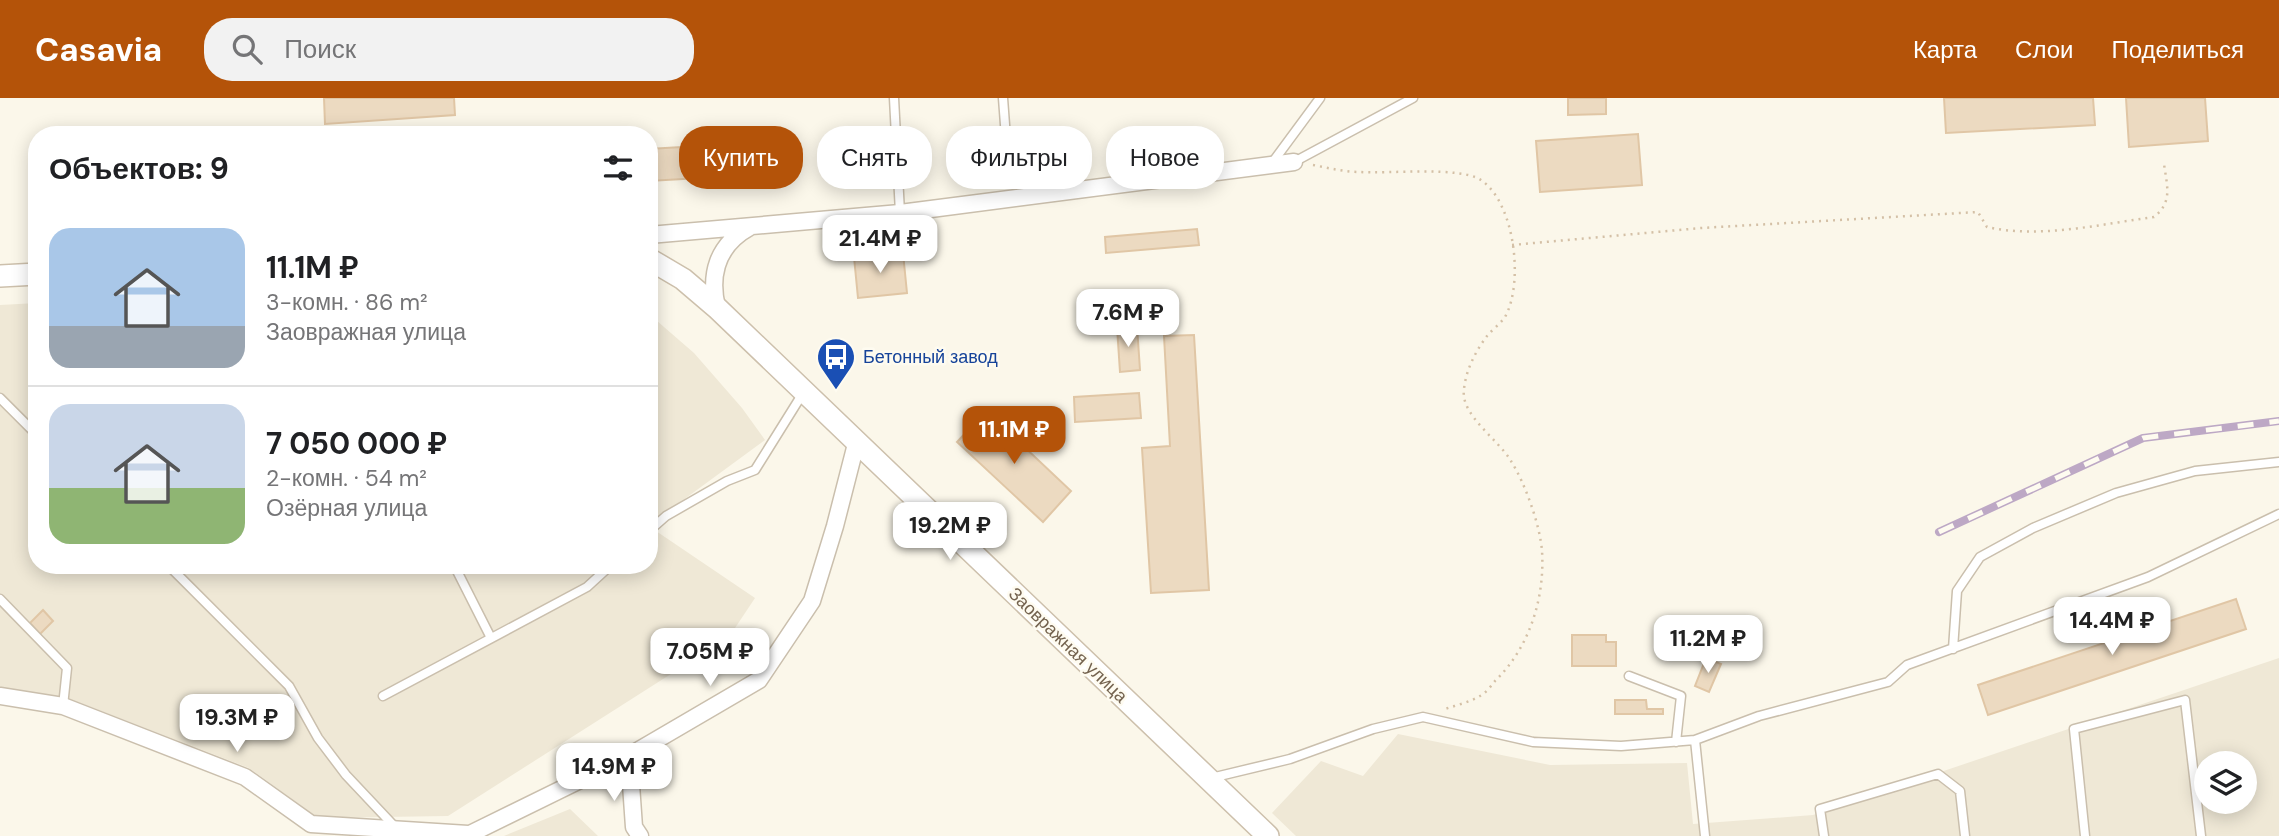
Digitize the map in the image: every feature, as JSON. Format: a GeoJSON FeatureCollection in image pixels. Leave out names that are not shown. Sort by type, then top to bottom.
{"type":"FeatureCollection","features":[{"type":"Feature","properties":{"kind":"street"},"geometry":{"type":"LineString","coordinates":[[658,233],[900,213],[1294,162]]}},
{"type":"Feature","properties":{"kind":"street"},"geometry":{"type":"LineString","coordinates":[[717,308],[712,288],[714,268],[723,249],[736,234],[752,226]]}},
{"type":"Feature","properties":{"kind":"street","name":"Заовражная улица"},"geometry":{"type":"LineString","coordinates":[[658,264],[683,279],[717,308],[1268,836]]}},
{"type":"Feature","properties":{"kind":"street"},"geometry":{"type":"LineString","coordinates":[[0,276],[28,274]]}},
{"type":"Feature","properties":{"kind":"street"},"geometry":{"type":"LineString","coordinates":[[0,696],[63,706],[245,777],[311,824],[467,835],[629,756],[760,680],[812,601],[856,444]]}},
{"type":"Feature","properties":{"kind":"street"},"geometry":{"type":"LineString","coordinates":[[629,756],[634,827],[640,836]]}},
{"type":"Feature","properties":{"kind":"lane"},"geometry":{"type":"LineString","coordinates":[[1003,98],[1006,138],[1030,136],[1035,196]]}},
{"type":"Feature","properties":{"kind":"lane"},"geometry":{"type":"LineString","coordinates":[[1271,165],[1320,98]]}},
{"type":"Feature","properties":{"kind":"lane"},"geometry":{"type":"LineString","coordinates":[[1294,162],[1413,98]]}},
{"type":"Feature","properties":{"kind":"lane"},"geometry":{"type":"LineString","coordinates":[[892,100],[900,213]]}},
{"type":"Feature","properties":{"kind":"lane"},"geometry":{"type":"LineString","coordinates":[[658,523],[706,492],[755,470],[803,393]]}},
{"type":"Feature","properties":{"kind":"lane"},"geometry":{"type":"LineString","coordinates":[[0,398],[28,426]]}},
{"type":"Feature","properties":{"kind":"lane"},"geometry":{"type":"LineString","coordinates":[[1953,649],[1957,591],[1980,557],[2033,528],[2116,493],[2195,471],[2279,462]]}},
{"type":"Feature","properties":{"kind":"lane"},"geometry":{"type":"LineString","coordinates":[[1208,778],[1290,759],[1373,729],[1423,718],[1533,742],[1621,746],[1695,740],[1759,716],[1888,682],[1907,665],[2148,578],[2279,514]]}},
{"type":"Feature","properties":{"kind":"lane"},"geometry":{"type":"LineString","coordinates":[[177,574],[289,686],[318,738],[346,775],[397,829]]}},
{"type":"Feature","properties":{"kind":"lane"},"geometry":{"type":"LineString","coordinates":[[459,574],[491,638]]}},
{"type":"Feature","properties":{"kind":"lane"},"geometry":{"type":"LineString","coordinates":[[383,696],[587,587],[601,574]]}},
{"type":"Feature","properties":{"kind":"lane"},"geometry":{"type":"LineString","coordinates":[[0,599],[67,668],[63,706]]}},
{"type":"Feature","properties":{"kind":"lane"},"geometry":{"type":"LineString","coordinates":[[1629,676],[1681,696],[1676,742]]}},
{"type":"Feature","properties":{"kind":"lane"},"geometry":{"type":"LineString","coordinates":[[2085,836],[2074,729],[2185,700],[2201,836]]}},
{"type":"Feature","properties":{"kind":"lane"},"geometry":{"type":"LineString","coordinates":[[1695,740],[1705,836]]}},
{"type":"Feature","properties":{"kind":"lane"},"geometry":{"type":"LineString","coordinates":[[1824,836],[1820,809],[1938,774],[1960,791],[1965,836]]}},
{"type":"Feature","properties":{"kind":"path"},"geometry":{"type":"LineString","coordinates":[[1294,162],[1359,172],[1455,173],[1480,180],[1504,206],[1512,245],[1513,296],[1504,317],[1486,337],[1467,372],[1463,394],[1471,416],[1482,424],[1512,461],[1533,512],[1542,551],[1535,618],[1508,669],[1482,695],[1423,718]]}},
{"type":"Feature","properties":{"kind":"path"},"geometry":{"type":"LineString","coordinates":[[1512,245],[1701,228],[1978,212],[1987,227],[2001,230],[2045,230],[2154,217],[2165,208],[2169,197],[2164,164]]}},
{"type":"Feature","properties":{"kind":"shaded area"},"geometry":{"type":"Polygon","coordinates":[[[28,303],[28,574],[658,574],[658,532],[755,598],[729,637],[448,816],[318,818],[249,768],[78,702],[0,689],[0,305],[28,303]]]}},
{"type":"Feature","properties":{"kind":"shaded area"},"geometry":{"type":"Polygon","coordinates":[[[658,322],[694,353],[742,408],[765,440],[675,506],[658,528],[658,322]]]}},
{"type":"Feature","properties":{"kind":"shaded area"},"geometry":{"type":"Polygon","coordinates":[[[2279,658],[2279,836],[1296,836],[1272,813],[1321,761],[1363,776],[1398,734],[1550,765],[1687,763],[1693,824],[1813,815],[2279,658]]]}},
{"type":"Feature","properties":{"kind":"shaded area"},"geometry":{"type":"Polygon","coordinates":[[[570,809],[598,836],[504,836],[570,809]]]}},
{"type":"Feature","properties":{"kind":"building"},"geometry":{"type":"Polygon","coordinates":[[[324,98],[454,98],[455,115],[325,124],[324,98]]]}},
{"type":"Feature","properties":{"kind":"building"},"geometry":{"type":"Polygon","coordinates":[[[1568,98],[1606,98],[1606,114],[1568,115],[1568,98]]]}},
{"type":"Feature","properties":{"kind":"building"},"geometry":{"type":"Polygon","coordinates":[[[1944,98],[2093,98],[2095,125],[1946,133],[1944,98]]]}},
{"type":"Feature","properties":{"kind":"building"},"geometry":{"type":"Polygon","coordinates":[[[2126,98],[2205,98],[2208,141],[2129,147],[2126,98]]]}},
{"type":"Feature","properties":{"kind":"building"},"geometry":{"type":"Polygon","coordinates":[[[1638,134],[1642,185],[1540,192],[1536,141],[1638,134]]]}},
{"type":"Feature","properties":{"kind":"building"},"geometry":{"type":"Polygon","coordinates":[[[679,147],[679,179],[658,180],[658,148],[679,147]]]}},
{"type":"Feature","properties":{"kind":"building"},"geometry":{"type":"Polygon","coordinates":[[[1197,229],[1199,245],[1106,253],[1105,237],[1197,229]]]}},
{"type":"Feature","properties":{"kind":"building"},"geometry":{"type":"Polygon","coordinates":[[[903,253],[907,293],[858,298],[854,257],[903,253]]]}},
{"type":"Feature","properties":{"kind":"building"},"geometry":{"type":"Polygon","coordinates":[[[1137,326],[1140,370],[1120,372],[1117,327],[1137,326]]]}},
{"type":"Feature","properties":{"kind":"building"},"geometry":{"type":"Polygon","coordinates":[[[1194,335],[1209,590],[1151,593],[1142,448],[1170,446],[1164,336],[1194,335]]]}},
{"type":"Feature","properties":{"kind":"building"},"geometry":{"type":"Polygon","coordinates":[[[1139,393],[1141,418],[1075,422],[1074,397],[1139,393]]]}},
{"type":"Feature","properties":{"kind":"building"},"geometry":{"type":"Polygon","coordinates":[[[986,411],[1071,491],[1043,522],[957,442],[986,411]]]}},
{"type":"Feature","properties":{"kind":"building"},"geometry":{"type":"Polygon","coordinates":[[[2236,599],[2246,629],[1988,715],[1978,685],[2236,599]]]}},
{"type":"Feature","properties":{"kind":"building"},"geometry":{"type":"Polygon","coordinates":[[[43,610],[53,621],[40,634],[30,623],[43,610]]]}},
{"type":"Feature","properties":{"kind":"building"},"geometry":{"type":"Polygon","coordinates":[[[1572,635],[1606,635],[1606,642],[1616,642],[1616,666],[1572,666],[1572,635]]]}},
{"type":"Feature","properties":{"kind":"building"},"geometry":{"type":"Polygon","coordinates":[[[1706,658],[1721,664],[1709,692],[1695,686],[1706,658]]]}},
{"type":"Feature","properties":{"kind":"building"},"geometry":{"type":"Polygon","coordinates":[[[1615,700],[1646,700],[1647,709],[1663,709],[1663,714],[1615,714],[1615,700]]]}},
{"type":"Feature","properties":{"kind":"railway"},"geometry":{"type":"LineString","coordinates":[[1939,532],[2143,438],[2279,421]]}},
{"type":"Feature","properties":{"kind":"place","name":"Бетонный завод"},"geometry":{"type":"Point","coordinates":[836,391]}}]}
